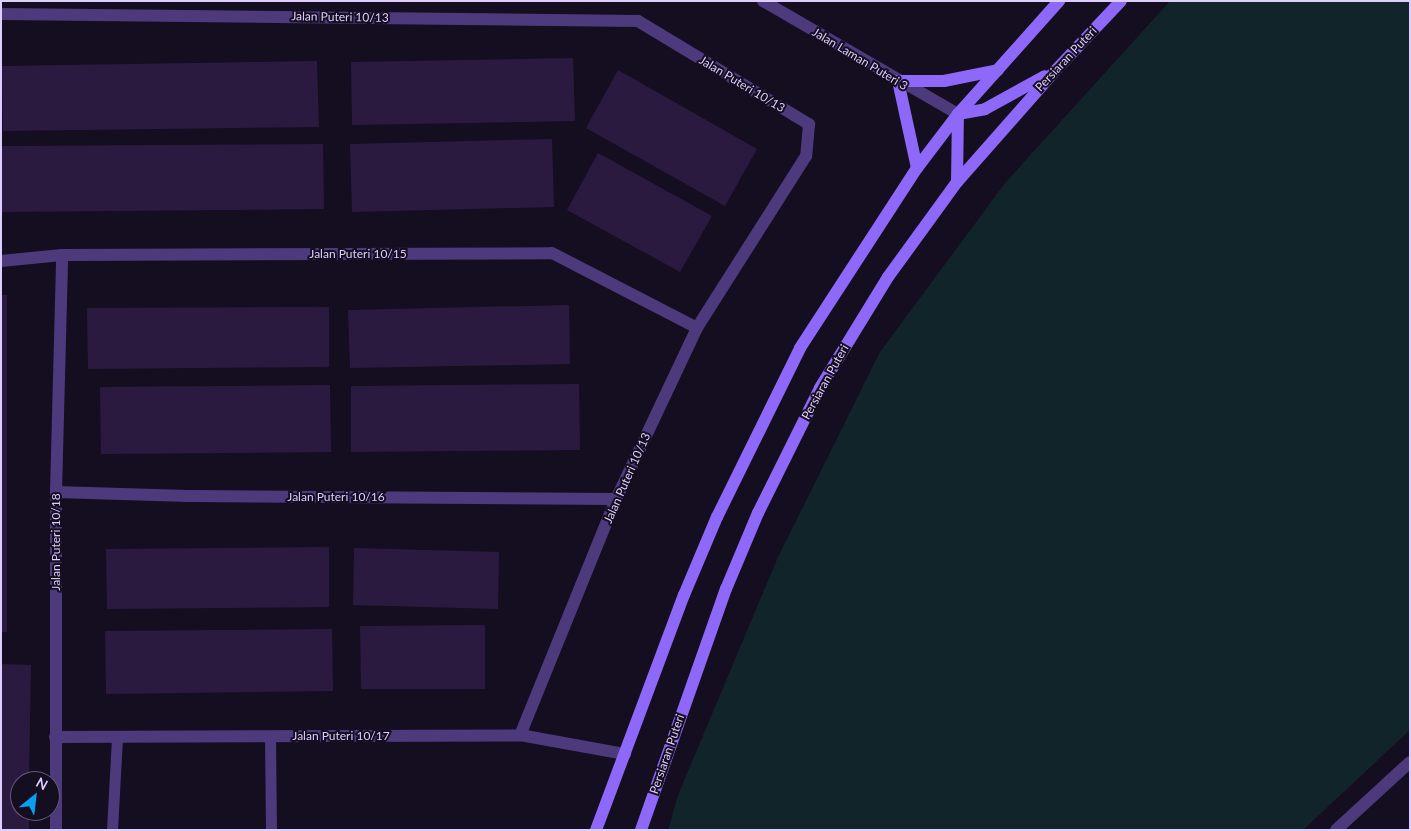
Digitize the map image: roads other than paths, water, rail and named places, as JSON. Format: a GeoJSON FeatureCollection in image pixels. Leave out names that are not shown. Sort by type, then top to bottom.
{"type":"FeatureCollection","features":[{"type":"Feature","properties":{"kind":"main road"},"geometry":{"type":"LineString","coordinates":[[596,830],[688,586],[771,404],[800,348],[918,168],[958,114],[1059,1]]}},
{"type":"Feature","properties":{"kind":"main road","name":"Persiaran Puteri"},"geometry":{"type":"LineString","coordinates":[[641,830],[726,589],[790,446],[860,321],[957,182],[1054,70],[1121,1]]}},
{"type":"Feature","properties":{"kind":"main road"},"geometry":{"type":"LineString","coordinates":[[918,168],[898,81],[944,81],[999,69]]}},
{"type":"Feature","properties":{"kind":"main road"},"geometry":{"type":"LineString","coordinates":[[958,114],[985,108],[1054,70]]}},
{"type":"Feature","properties":{"kind":"main road"},"geometry":{"type":"LineString","coordinates":[[957,182],[958,114]]}},
{"type":"Feature","properties":{"kind":"street","name":"Jalan Laman Puteri 3"},"geometry":{"type":"LineString","coordinates":[[763,1],[898,81],[958,114]]}},
{"type":"Feature","properties":{"kind":"street","name":"Jalan Puteri 10/13"},"geometry":{"type":"LineString","coordinates":[[1,14],[638,21],[809,124],[806,156],[697,328],[616,499],[520,735]]}},
{"type":"Feature","properties":{"kind":"street","name":"Jalan Puteri 10/15"},"geometry":{"type":"LineString","coordinates":[[1,261],[62,255],[552,253],[697,328]]}},
{"type":"Feature","properties":{"kind":"street","name":"Jalan Puteri 10/18"},"geometry":{"type":"LineString","coordinates":[[56,830],[56,492],[62,255]]}},
{"type":"Feature","properties":{"kind":"street","name":"Jalan Puteri 10/16"},"geometry":{"type":"LineString","coordinates":[[56,492],[188,496],[616,499]]}},
{"type":"Feature","properties":{"kind":"street","name":"Jalan Puteri 10/17"},"geometry":{"type":"LineString","coordinates":[[55,737],[520,735],[625,754]]}},
{"type":"Feature","properties":{"kind":"street"},"geometry":{"type":"LineString","coordinates":[[1336,830],[1410,762]]}},
{"type":"Feature","properties":{"kind":"lane"},"geometry":{"type":"LineString","coordinates":[[270,736],[270,830]]}},
{"type":"Feature","properties":{"kind":"lane"},"geometry":{"type":"LineString","coordinates":[[112,830],[117,737]]}}]}
